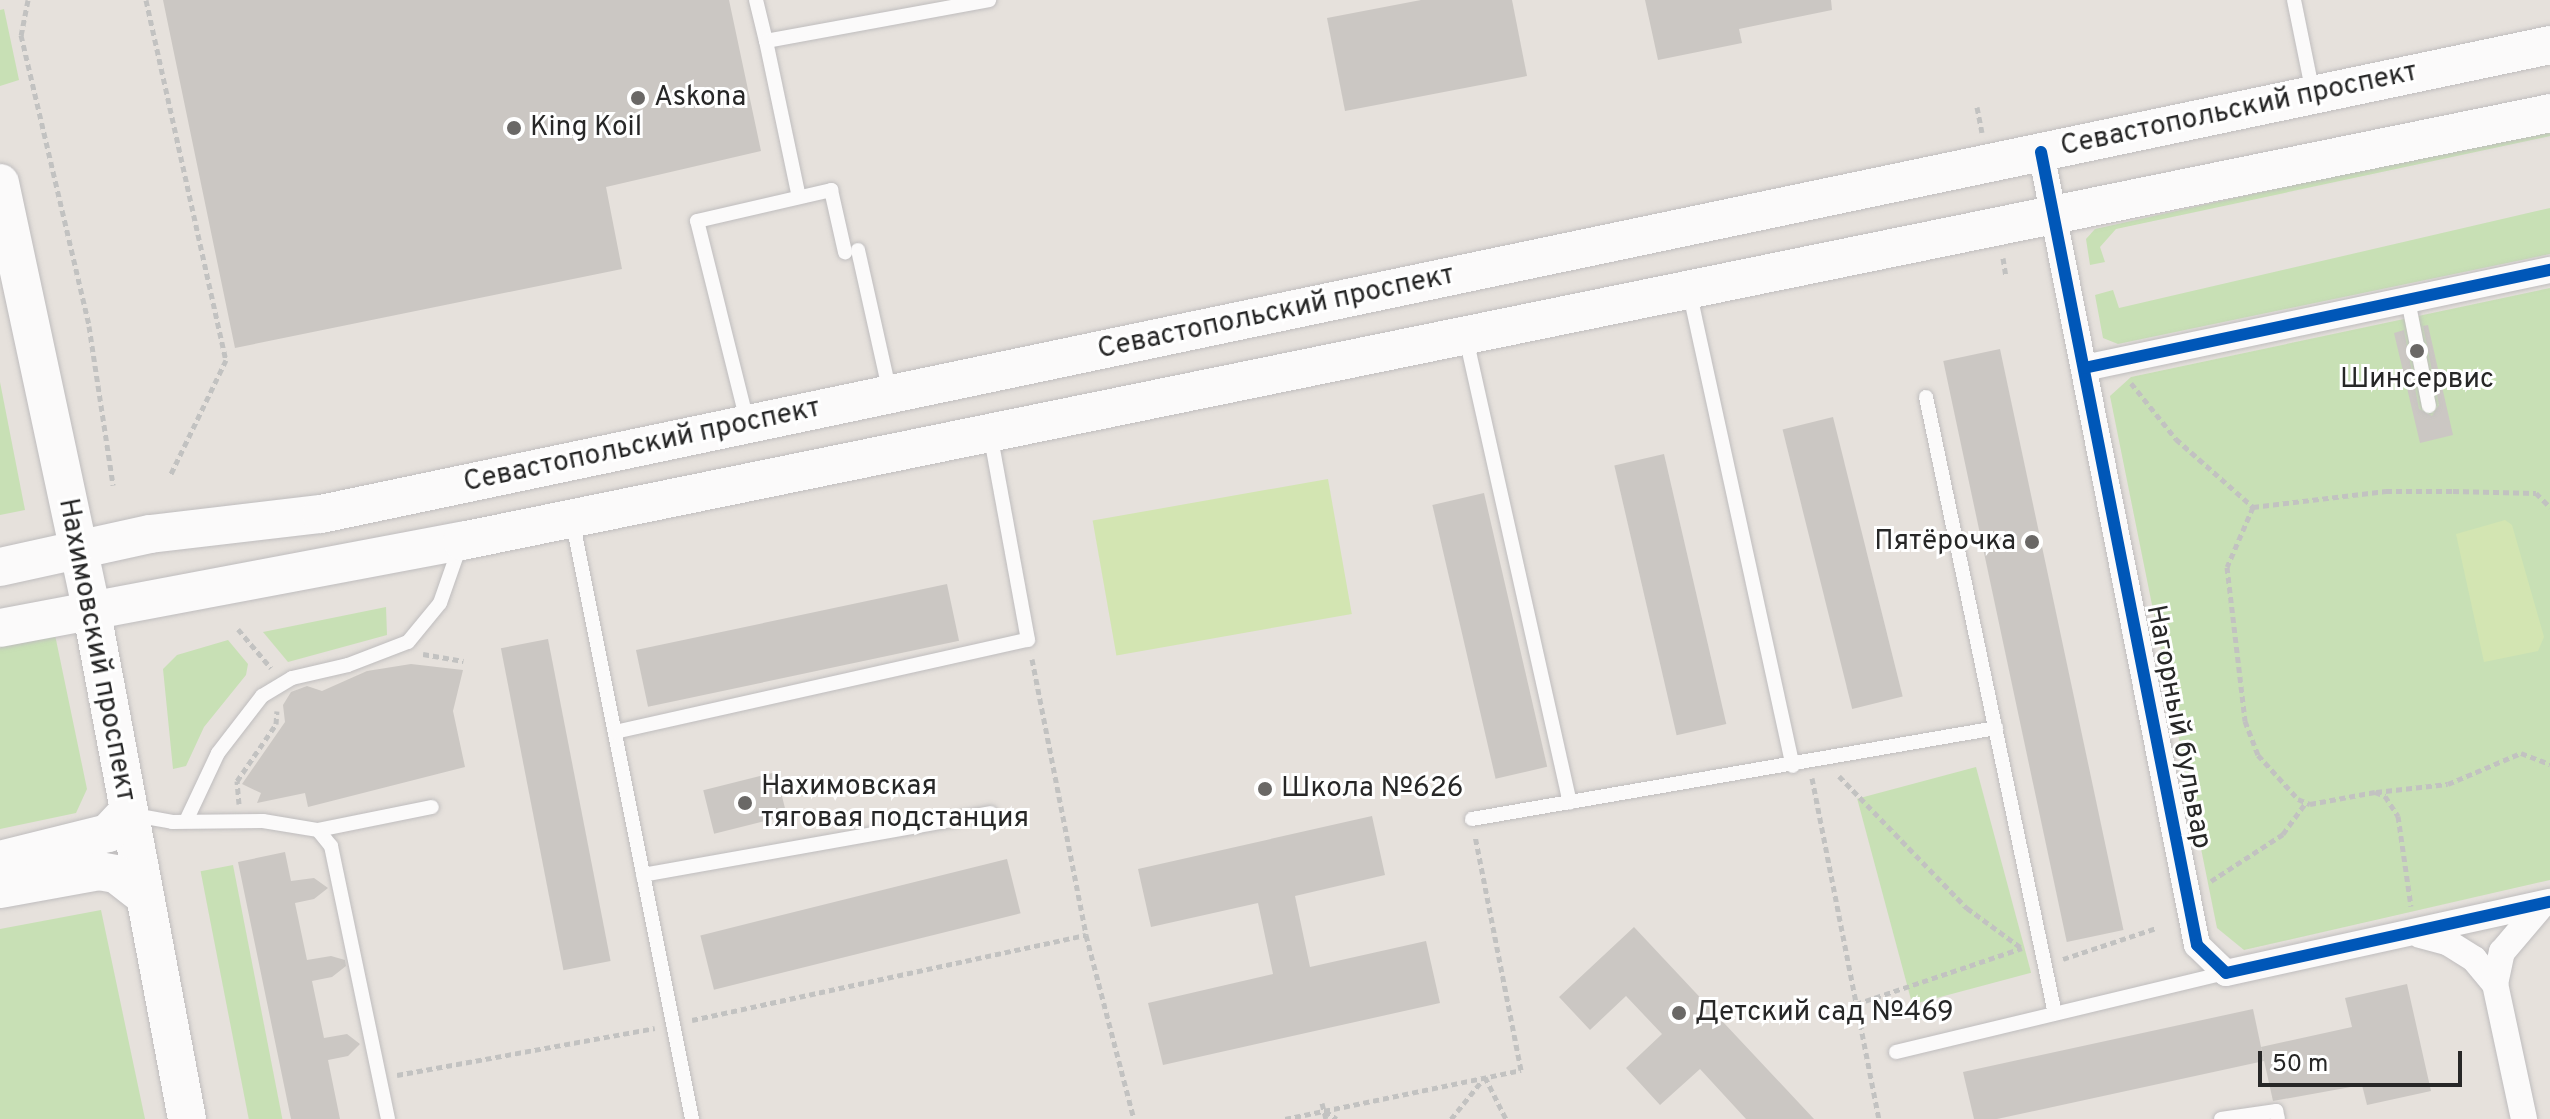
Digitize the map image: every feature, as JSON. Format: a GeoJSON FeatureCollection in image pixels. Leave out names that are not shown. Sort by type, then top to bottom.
{"type":"FeatureCollection","features":[{"type":"Feature","properties":{"kind":"main road","name":"Севастопольский проспект"},"geometry":{"type":"LineString","coordinates":[[0,567],[150,534],[321,514],[2550,45]]}},
{"type":"Feature","properties":{"kind":"main road","name":"Севастопольский проспект"},"geometry":{"type":"LineString","coordinates":[[0,628],[91,608],[572,519],[2550,113]]}},
{"type":"Feature","properties":{"kind":"main road","name":"Нахимовский проспект"},"geometry":{"type":"LineString","coordinates":[[0,183],[15,328],[79,548],[126,814],[187,1119]]}},
{"type":"Feature","properties":{"kind":"main road"},"geometry":{"type":"LineString","coordinates":[[0,860],[108,833],[126,814]]}},
{"type":"Feature","properties":{"kind":"main road"},"geometry":{"type":"LineString","coordinates":[[0,889],[99,871],[116,874],[142,894]]}},
{"type":"Feature","properties":{"kind":"street","name":"Нагорный бульвар"},"geometry":{"type":"LineString","coordinates":[[2041,152],[2197,945],[2226,973]]}},
{"type":"Feature","properties":{"kind":"street"},"geometry":{"type":"LineString","coordinates":[[2084,368],[2550,270]]}},
{"type":"Feature","properties":{"kind":"street"},"geometry":{"type":"LineString","coordinates":[[2226,973],[2414,925],[2547,903]]}},
{"type":"Feature","properties":{"kind":"street"},"geometry":{"type":"LineString","coordinates":[[2524,1119],[2495,984],[2502,952],[2519,925],[2547,903]]}},
{"type":"Feature","properties":{"kind":"street"},"geometry":{"type":"LineString","coordinates":[[2414,925],[2474,959],[2495,984]]}},
{"type":"Feature","properties":{"kind":"lane"},"geometry":{"type":"LineString","coordinates":[[756,0],[799,197]]}},
{"type":"Feature","properties":{"kind":"lane"},"geometry":{"type":"LineString","coordinates":[[766,41],[989,0]]}},
{"type":"Feature","properties":{"kind":"lane"},"geometry":{"type":"LineString","coordinates":[[2294,0],[2313,93]]}},
{"type":"Feature","properties":{"kind":"lane"},"geometry":{"type":"LineString","coordinates":[[748,424],[697,221],[831,190],[852,251],[890,394]]}},
{"type":"Feature","properties":{"kind":"lane"},"geometry":{"type":"LineString","coordinates":[[1689,289],[1793,766]]}},
{"type":"Feature","properties":{"kind":"lane"},"geometry":{"type":"LineString","coordinates":[[2408,300],[2429,406]]}},
{"type":"Feature","properties":{"kind":"lane"},"geometry":{"type":"LineString","coordinates":[[1465,335],[1570,802]]}},
{"type":"Feature","properties":{"kind":"lane"},"geometry":{"type":"LineString","coordinates":[[1926,397],[2055,1014]]}},
{"type":"Feature","properties":{"kind":"lane"},"geometry":{"type":"LineString","coordinates":[[615,732],[1028,640],[990,433]]}},
{"type":"Feature","properties":{"kind":"lane"},"geometry":{"type":"LineString","coordinates":[[572,519],[692,1119]]}},
{"type":"Feature","properties":{"kind":"lane"},"geometry":{"type":"LineString","coordinates":[[186,821],[218,753],[262,696],[292,678],[348,665],[408,642],[440,603],[462,541]]}},
{"type":"Feature","properties":{"kind":"lane"},"geometry":{"type":"LineString","coordinates":[[1472,819],[1817,762],[1996,728]]}},
{"type":"Feature","properties":{"kind":"lane"},"geometry":{"type":"LineString","coordinates":[[126,814],[186,821],[241,821],[318,830],[432,807]]}},
{"type":"Feature","properties":{"kind":"lane"},"geometry":{"type":"LineString","coordinates":[[643,875],[991,813]]}},
{"type":"Feature","properties":{"kind":"lane"},"geometry":{"type":"LineString","coordinates":[[318,830],[331,846],[388,1119]]}},
{"type":"Feature","properties":{"kind":"lane"},"geometry":{"type":"LineString","coordinates":[[1896,1052],[2226,973]]}},
{"type":"Feature","properties":{"kind":"lane"},"geometry":{"type":"LineString","coordinates":[[2221,1119],[2276,1111],[2278,1119]]}},
{"type":"Feature","properties":{"kind":"path"},"geometry":{"type":"LineString","coordinates":[[28,0],[21,35],[89,326],[113,485]]}},
{"type":"Feature","properties":{"kind":"path"},"geometry":{"type":"LineString","coordinates":[[146,0],[226,360],[170,476]]}},
{"type":"Feature","properties":{"kind":"path"},"geometry":{"type":"LineString","coordinates":[[2123,373],[2176,439],[2253,507],[2386,491],[2536,493],[2550,507]]}},
{"type":"Feature","properties":{"kind":"path"},"geometry":{"type":"LineString","coordinates":[[2253,507],[2227,567],[2245,721],[2258,755],[2306,802],[2325,805],[2375,792],[2448,784],[2521,753],[2550,764]]}},
{"type":"Feature","properties":{"kind":"path"},"geometry":{"type":"LineString","coordinates":[[238,629],[276,673]]}},
{"type":"Feature","properties":{"kind":"path"},"geometry":{"type":"LineString","coordinates":[[1028,640],[1086,935],[1134,1119]]}},
{"type":"Feature","properties":{"kind":"path"},"geometry":{"type":"LineString","coordinates":[[417,648],[424,642]]}},
{"type":"Feature","properties":{"kind":"path"},"geometry":{"type":"LineString","coordinates":[[410,653],[463,661]]}},
{"type":"Feature","properties":{"kind":"path"},"geometry":{"type":"LineString","coordinates":[[241,821],[237,781],[276,724],[280,698]]}},
{"type":"Feature","properties":{"kind":"path"},"geometry":{"type":"LineString","coordinates":[[1817,762],[1967,908],[2045,965],[2156,928]]}},
{"type":"Feature","properties":{"kind":"path"},"geometry":{"type":"LineString","coordinates":[[1817,762],[1856,1004],[1879,1119]]}},
{"type":"Feature","properties":{"kind":"path"},"geometry":{"type":"LineString","coordinates":[[2375,792],[2385,796],[2398,816],[2414,925]]}},
{"type":"Feature","properties":{"kind":"path"},"geometry":{"type":"LineString","coordinates":[[2210,882],[2283,834],[2306,802]]}},
{"type":"Feature","properties":{"kind":"path"},"geometry":{"type":"LineString","coordinates":[[1285,1119],[1521,1070],[1472,819]]}},
{"type":"Feature","properties":{"kind":"path"},"geometry":{"type":"LineString","coordinates":[[379,1078],[673,1024],[1086,935]]}},
{"type":"Feature","properties":{"kind":"path"},"geometry":{"type":"LineString","coordinates":[[1856,1004],[2022,948]]}},
{"type":"Feature","properties":{"kind":"path"},"geometry":{"type":"LineString","coordinates":[[1451,1119],[1485,1077]]}},
{"type":"Feature","properties":{"kind":"path"},"geometry":{"type":"LineString","coordinates":[[1485,1077],[1506,1119]]}},
{"type":"Feature","properties":{"kind":"path"},"geometry":{"type":"LineString","coordinates":[[1322,1103],[1326,1119]]}},
{"type":"Feature","properties":{"kind":"path"},"geometry":{"type":"LineString","coordinates":[[1324,1111],[1337,1119]]}},
{"type":"Feature","properties":{"kind":"green space"},"geometry":{"type":"Polygon","coordinates":[[[4,9],[19,80],[0,86],[0,10],[4,9]]]}},
{"type":"Feature","properties":{"kind":"green space"},"geometry":{"type":"Polygon","coordinates":[[[2550,128],[2550,136],[2116,229],[2100,247],[2105,262],[2090,265],[2086,239],[2095,229],[2550,128]]]}},
{"type":"Feature","properties":{"kind":"green space"},"geometry":{"type":"Polygon","coordinates":[[[2550,208],[2550,254],[2118,344],[2103,338],[2095,295],[2113,290],[2119,308],[2550,208]]]}},
{"type":"Feature","properties":{"kind":"green space"},"geometry":{"type":"Polygon","coordinates":[[[2550,288],[2550,880],[2244,950],[2217,928],[2110,396],[2131,377],[2550,288]]]}},
{"type":"Feature","properties":{"kind":"green space"},"geometry":{"type":"Polygon","coordinates":[[[0,382],[25,510],[0,515],[0,382]]]}},
{"type":"Feature","properties":{"kind":"green space"},"geometry":{"type":"Polygon","coordinates":[[[1328,479],[1352,614],[1116,655],[1093,521],[1328,479]]]}},
{"type":"Feature","properties":{"kind":"green space"},"geometry":{"type":"Polygon","coordinates":[[[2505,520],[2512,525],[2544,637],[2538,651],[2484,662],[2456,534],[2505,520]]]}},
{"type":"Feature","properties":{"kind":"green space"},"geometry":{"type":"Polygon","coordinates":[[[386,607],[387,635],[288,662],[263,632],[386,607]]]}},
{"type":"Feature","properties":{"kind":"green space"},"geometry":{"type":"Polygon","coordinates":[[[54,630],[87,789],[76,813],[0,829],[0,641],[54,630]]]}},
{"type":"Feature","properties":{"kind":"green space"},"geometry":{"type":"Polygon","coordinates":[[[228,640],[248,664],[246,675],[204,727],[186,766],[173,769],[163,669],[177,655],[228,640]]]}},
{"type":"Feature","properties":{"kind":"green space"},"geometry":{"type":"Polygon","coordinates":[[[1976,767],[2031,973],[1912,1005],[1857,799],[1976,767]]]}},
{"type":"Feature","properties":{"kind":"green space"},"geometry":{"type":"Polygon","coordinates":[[[233,865],[282,1119],[249,1119],[201,871],[233,865]]]}},
{"type":"Feature","properties":{"kind":"green space"},"geometry":{"type":"Polygon","coordinates":[[[101,910],[145,1119],[0,1119],[0,929],[101,910]]]}},
{"type":"Feature","properties":{"kind":"building"},"geometry":{"type":"Polygon","coordinates":[[[163,0],[729,0],[761,151],[606,187],[622,269],[235,348],[163,0]]]}},
{"type":"Feature","properties":{"kind":"building"},"geometry":{"type":"Polygon","coordinates":[[[1421,0],[1512,0],[1527,76],[1345,111],[1327,18],[1421,0]]]}},
{"type":"Feature","properties":{"kind":"building"},"geometry":{"type":"Polygon","coordinates":[[[1645,0],[1831,0],[1832,10],[1739,29],[1742,43],[1658,60],[1645,0]]]}},
{"type":"Feature","properties":{"kind":"building"},"geometry":{"type":"Polygon","coordinates":[[[2428,325],[2453,435],[2420,443],[2394,333],[2404,330],[2419,409],[2432,416],[2439,405],[2423,326],[2428,325]]]}},
{"type":"Feature","properties":{"kind":"building"},"geometry":{"type":"Polygon","coordinates":[[[2000,349],[2123,930],[2067,942],[1943,361],[2000,349]]]}},
{"type":"Feature","properties":{"kind":"building"},"geometry":{"type":"Polygon","coordinates":[[[1833,417],[1903,696],[1852,709],[1783,430],[1833,417]]]}},
{"type":"Feature","properties":{"kind":"building"},"geometry":{"type":"Polygon","coordinates":[[[1664,454],[1726,724],[1677,735],[1614,465],[1664,454]]]}},
{"type":"Feature","properties":{"kind":"building"},"geometry":{"type":"Polygon","coordinates":[[[1484,493],[1547,767],[1496,779],[1432,505],[1484,493]]]}},
{"type":"Feature","properties":{"kind":"building"},"geometry":{"type":"Polygon","coordinates":[[[947,584],[959,641],[648,707],[636,650],[947,584]]]}},
{"type":"Feature","properties":{"kind":"building"},"geometry":{"type":"Polygon","coordinates":[[[548,639],[611,961],[563,970],[501,648],[548,639]]]}},
{"type":"Feature","properties":{"kind":"building"},"geometry":{"type":"Polygon","coordinates":[[[411,664],[463,670],[453,711],[465,767],[308,807],[305,793],[257,803],[261,793],[242,784],[285,722],[283,705],[291,692],[307,686],[322,691],[367,671],[411,664]]]}},
{"type":"Feature","properties":{"kind":"building","name":"Нахимовская тяговая подстанция"},"geometry":{"type":"Polygon","coordinates":[[[776,772],[787,816],[714,834],[703,790],[776,772]]]}},
{"type":"Feature","properties":{"kind":"building"},"geometry":{"type":"Polygon","coordinates":[[[1372,816],[1385,875],[1295,896],[1310,967],[1426,941],[1440,1003],[1163,1065],[1148,1003],[1273,974],[1258,903],[1151,927],[1138,869],[1372,816]]]}},
{"type":"Feature","properties":{"kind":"building"},"geometry":{"type":"Polygon","coordinates":[[[285,852],[291,881],[314,878],[328,888],[314,899],[295,903],[307,960],[331,956],[345,960],[346,966],[332,977],[312,981],[324,1038],[347,1034],[360,1044],[348,1056],[328,1060],[340,1119],[291,1119],[238,862],[285,852]]]}},
{"type":"Feature","properties":{"kind":"building"},"geometry":{"type":"Polygon","coordinates":[[[1007,859],[1021,913],[714,990],[700,935],[1007,859]]]}},
{"type":"Feature","properties":{"kind":"building","name":"Детский сад №469"},"geometry":{"type":"Polygon","coordinates":[[[1634,927],[1814,1119],[1746,1119],[1700,1069],[1660,1105],[1626,1068],[1662,1034],[1626,996],[1590,1030],[1559,997],[1634,927]]]}},
{"type":"Feature","properties":{"kind":"building"},"geometry":{"type":"Polygon","coordinates":[[[2407,984],[2431,1091],[2367,1105],[2362,1085],[2273,1101],[2261,1047],[2352,1027],[2345,998],[2407,984]]]}},
{"type":"Feature","properties":{"kind":"building"},"geometry":{"type":"Polygon","coordinates":[[[2253,1009],[2264,1061],[1997,1119],[1974,1119],[1963,1072],[2253,1009]]]}},
{"type":"Feature","properties":{"kind":"cycle path"},"geometry":{"type":"LineString","coordinates":[[2041,152],[2197,945],[2226,973],[2550,902]]}},
{"type":"Feature","properties":{"kind":"cycle path"},"geometry":{"type":"LineString","coordinates":[[2084,368],[2550,270]]}},
{"type":"Feature","properties":{"kind":"place","name":"Askona"},"geometry":{"type":"Point","coordinates":[638,98]}},
{"type":"Feature","properties":{"kind":"place","name":"King Koil"},"geometry":{"type":"Point","coordinates":[514,128]}},
{"type":"Feature","properties":{"kind":"place","name":"Шинсервис"},"geometry":{"type":"Point","coordinates":[2417,351]}},
{"type":"Feature","properties":{"kind":"place","name":"Пятёрочка"},"geometry":{"type":"Point","coordinates":[2032,542]}},
{"type":"Feature","properties":{"kind":"place","name":"Школа №626"},"geometry":{"type":"Point","coordinates":[1265,789]}},
{"type":"Feature","properties":{"kind":"place","name":"Нахимовская тяговая подстанция"},"geometry":{"type":"Point","coordinates":[745,803]}},
{"type":"Feature","properties":{"kind":"place","name":"Детский сад №469"},"geometry":{"type":"Point","coordinates":[1679,1013]}}]}
